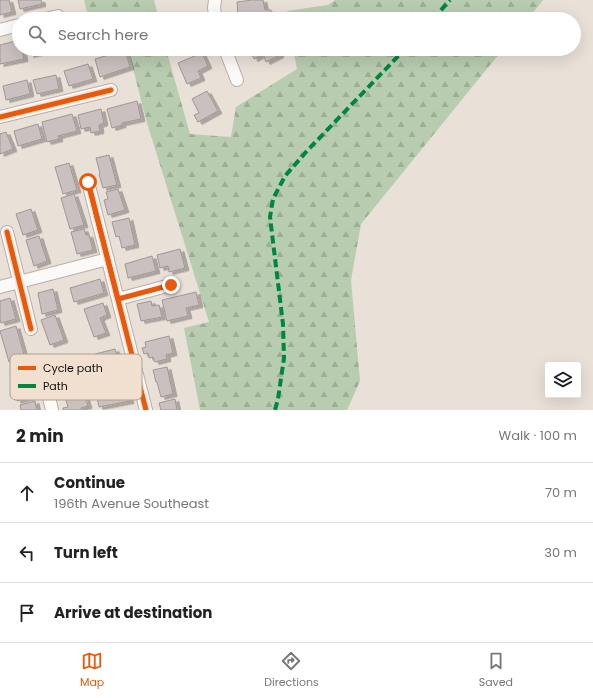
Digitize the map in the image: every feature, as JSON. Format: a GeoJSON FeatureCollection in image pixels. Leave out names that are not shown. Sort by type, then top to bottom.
{"type":"FeatureCollection","features":[{"type":"Feature","properties":{"kind":"street"},"geometry":{"type":"LineString","coordinates":[[215,0],[215,12]]}},
{"type":"Feature","properties":{"kind":"street"},"geometry":{"type":"LineString","coordinates":[[0,30],[12,27]]}},
{"type":"Feature","properties":{"kind":"street"},"geometry":{"type":"LineString","coordinates":[[228,56],[237,80]]}},
{"type":"Feature","properties":{"kind":"street"},"geometry":{"type":"LineString","coordinates":[[0,117],[111,90]]}},
{"type":"Feature","properties":{"kind":"street"},"geometry":{"type":"LineString","coordinates":[[88,182],[132,354]]}},
{"type":"Feature","properties":{"kind":"street"},"geometry":{"type":"LineString","coordinates":[[7,232],[31,329]]}},
{"type":"Feature","properties":{"kind":"street"},"geometry":{"type":"LineString","coordinates":[[0,287],[108,260]]}},
{"type":"Feature","properties":{"kind":"street"},"geometry":{"type":"LineString","coordinates":[[118,299],[171,285]]}},
{"type":"Feature","properties":{"kind":"street"},"geometry":{"type":"LineString","coordinates":[[142,394],[146,410]]}},
{"type":"Feature","properties":{"kind":"street"},"geometry":{"type":"LineString","coordinates":[[50,400],[52,410]]}},
{"type":"Feature","properties":{"kind":"green space"},"geometry":{"type":"Polygon","coordinates":[[[84,0],[154,0],[157,12],[87,12],[84,0]]]}},
{"type":"Feature","properties":{"kind":"green space"},"geometry":{"type":"Polygon","coordinates":[[[335,0],[543,0],[534,12],[287,11],[328,5],[335,0]]]}},
{"type":"Feature","properties":{"kind":"green space"},"geometry":{"type":"Polygon","coordinates":[[[130,56],[168,56],[190,134],[231,137],[236,107],[297,69],[294,56],[497,56],[361,224],[351,280],[360,381],[347,410],[200,410],[184,328],[209,322],[147,123],[130,56]]]}},
{"type":"Feature","properties":{"kind":"building"},"geometry":{"type":"Polygon","coordinates":[[[0,0],[9,0],[12,12],[0,15],[0,0]]]}},
{"type":"Feature","properties":{"kind":"building"},"geometry":{"type":"Polygon","coordinates":[[[18,0],[41,0],[42,4],[20,9],[18,0]]]}},
{"type":"Feature","properties":{"kind":"building"},"geometry":{"type":"Polygon","coordinates":[[[263,0],[265,10],[271,10],[271,12],[238,12],[237,2],[263,0]]]}},
{"type":"Feature","properties":{"kind":"building"},"geometry":{"type":"Polygon","coordinates":[[[12,42],[12,56],[23,56],[24,59],[0,64],[0,45],[12,42]]]}},
{"type":"Feature","properties":{"kind":"building"},"geometry":{"type":"Polygon","coordinates":[[[105,56],[127,56],[130,67],[100,77],[95,59],[105,56]]]}},
{"type":"Feature","properties":{"kind":"building"},"geometry":{"type":"Polygon","coordinates":[[[195,56],[203,56],[208,66],[198,71],[201,78],[187,84],[178,63],[195,56]]]}},
{"type":"Feature","properties":{"kind":"building"},"geometry":{"type":"Polygon","coordinates":[[[252,56],[259,56],[254,59],[252,56]]]}},
{"type":"Feature","properties":{"kind":"building"},"geometry":{"type":"Polygon","coordinates":[[[264,56],[278,56],[266,62],[264,56]]]}},
{"type":"Feature","properties":{"kind":"building"},"geometry":{"type":"Polygon","coordinates":[[[88,64],[93,79],[69,86],[64,71],[88,64]]]}},
{"type":"Feature","properties":{"kind":"building"},"geometry":{"type":"Polygon","coordinates":[[[56,75],[59,89],[37,94],[33,80],[56,75]]]}},
{"type":"Feature","properties":{"kind":"building"},"geometry":{"type":"Polygon","coordinates":[[[27,80],[30,94],[6,100],[3,86],[27,80]]]}},
{"type":"Feature","properties":{"kind":"building"},"geometry":{"type":"Polygon","coordinates":[[[207,91],[218,111],[198,122],[194,115],[199,113],[192,99],[207,91]]]}},
{"type":"Feature","properties":{"kind":"building"},"geometry":{"type":"Polygon","coordinates":[[[137,101],[141,119],[122,123],[122,125],[112,128],[107,109],[137,101]]]}},
{"type":"Feature","properties":{"kind":"building"},"geometry":{"type":"Polygon","coordinates":[[[101,109],[104,123],[99,125],[100,131],[91,133],[90,127],[81,129],[78,115],[101,109]]]}},
{"type":"Feature","properties":{"kind":"building"},"geometry":{"type":"Polygon","coordinates":[[[72,114],[77,131],[58,136],[59,139],[47,142],[42,122],[72,114]]]}},
{"type":"Feature","properties":{"kind":"building"},"geometry":{"type":"Polygon","coordinates":[[[38,124],[42,139],[18,146],[14,131],[38,124]]]}},
{"type":"Feature","properties":{"kind":"building"},"geometry":{"type":"Polygon","coordinates":[[[6,132],[13,149],[0,154],[0,134],[6,132]]]}},
{"type":"Feature","properties":{"kind":"building"},"geometry":{"type":"Polygon","coordinates":[[[109,155],[117,185],[103,188],[96,158],[109,155]]]}},
{"type":"Feature","properties":{"kind":"building"},"geometry":{"type":"Polygon","coordinates":[[[69,163],[77,190],[63,194],[55,167],[69,163]]]}},
{"type":"Feature","properties":{"kind":"building"},"geometry":{"type":"Polygon","coordinates":[[[118,189],[125,210],[108,215],[104,200],[108,199],[106,192],[118,189]]]}},
{"type":"Feature","properties":{"kind":"building"},"geometry":{"type":"Polygon","coordinates":[[[74,194],[84,225],[70,229],[61,198],[74,194]]]}},
{"type":"Feature","properties":{"kind":"building"},"geometry":{"type":"Polygon","coordinates":[[[31,209],[38,230],[23,235],[16,214],[31,209]]]}},
{"type":"Feature","properties":{"kind":"building"},"geometry":{"type":"Polygon","coordinates":[[[129,218],[135,245],[122,248],[119,236],[116,237],[112,222],[129,218]]]}},
{"type":"Feature","properties":{"kind":"building"},"geometry":{"type":"Polygon","coordinates":[[[84,229],[86,235],[89,235],[93,250],[77,254],[71,232],[84,229]]]}},
{"type":"Feature","properties":{"kind":"building"},"geometry":{"type":"Polygon","coordinates":[[[39,236],[47,261],[34,266],[26,240],[39,236]]]}},
{"type":"Feature","properties":{"kind":"building"},"geometry":{"type":"Polygon","coordinates":[[[180,249],[185,268],[169,272],[168,266],[160,268],[157,255],[180,249]]]}},
{"type":"Feature","properties":{"kind":"building"},"geometry":{"type":"Polygon","coordinates":[[[152,256],[156,271],[128,278],[125,264],[152,256]]]}},
{"type":"Feature","properties":{"kind":"building"},"geometry":{"type":"Polygon","coordinates":[[[100,279],[104,293],[74,302],[70,288],[100,279]]]}},
{"type":"Feature","properties":{"kind":"building"},"geometry":{"type":"Polygon","coordinates":[[[53,289],[58,310],[42,314],[38,293],[53,289]]]}},
{"type":"Feature","properties":{"kind":"building"},"geometry":{"type":"Polygon","coordinates":[[[196,292],[199,305],[186,308],[188,316],[167,321],[162,300],[196,292]]]}},
{"type":"Feature","properties":{"kind":"building"},"geometry":{"type":"Polygon","coordinates":[[[10,298],[16,319],[1,323],[0,301],[10,298]]]}},
{"type":"Feature","properties":{"kind":"building"},"geometry":{"type":"Polygon","coordinates":[[[151,301],[152,306],[159,305],[162,317],[141,321],[137,304],[151,301]]]}},
{"type":"Feature","properties":{"kind":"building"},"geometry":{"type":"Polygon","coordinates":[[[103,303],[107,315],[100,318],[106,333],[94,337],[84,309],[103,303]]]}},
{"type":"Feature","properties":{"kind":"building"},"geometry":{"type":"Polygon","coordinates":[[[55,315],[64,340],[50,345],[41,320],[55,315]]]}},
{"type":"Feature","properties":{"kind":"building"},"geometry":{"type":"Polygon","coordinates":[[[16,326],[24,354],[10,354],[9,362],[0,331],[16,326]]]}},
{"type":"Feature","properties":{"kind":"building"},"geometry":{"type":"Polygon","coordinates":[[[169,336],[173,353],[166,355],[167,359],[155,362],[153,357],[149,358],[148,353],[144,354],[142,348],[146,347],[145,342],[169,336]]]}},
{"type":"Feature","properties":{"kind":"building"},"geometry":{"type":"Polygon","coordinates":[[[115,349],[117,354],[95,354],[115,349]]]}},
{"type":"Feature","properties":{"kind":"building"},"geometry":{"type":"Polygon","coordinates":[[[167,367],[173,394],[161,397],[153,370],[167,367]]]}},
{"type":"Feature","properties":{"kind":"building"},"geometry":{"type":"Polygon","coordinates":[[[175,399],[177,410],[161,410],[159,403],[175,399]]]}},
{"type":"Feature","properties":{"kind":"building"},"geometry":{"type":"Polygon","coordinates":[[[66,400],[86,400],[88,406],[81,408],[82,410],[63,410],[63,408],[68,407],[66,400]]]}},
{"type":"Feature","properties":{"kind":"building"},"geometry":{"type":"Polygon","coordinates":[[[98,400],[130,401],[99,407],[98,400]]]}},
{"type":"Feature","properties":{"kind":"building"},"geometry":{"type":"Polygon","coordinates":[[[35,401],[37,410],[21,410],[20,405],[35,401]]]}},
{"type":"Feature","properties":{"kind":"marked path"},"geometry":{"type":"LineString","coordinates":[[439,12],[450,0]]}},
{"type":"Feature","properties":{"kind":"marked path"},"geometry":{"type":"LineString","coordinates":[[275,410],[284,358],[283,324],[270,217],[273,199],[285,176],[306,152],[398,56]]}},
{"type":"Feature","properties":{"kind":"cycle path"},"geometry":{"type":"LineString","coordinates":[[0,117],[111,90]]}},
{"type":"Feature","properties":{"kind":"cycle path"},"geometry":{"type":"LineString","coordinates":[[88,182],[132,354]]}},
{"type":"Feature","properties":{"kind":"cycle path"},"geometry":{"type":"LineString","coordinates":[[7,232],[31,329]]}},
{"type":"Feature","properties":{"kind":"cycle path"},"geometry":{"type":"LineString","coordinates":[[142,394],[146,410]]}},
{"type":"Feature","properties":{"kind":"route"},"geometry":{"type":"LineString","coordinates":[[88,182],[118,299],[171,285]]}}]}
